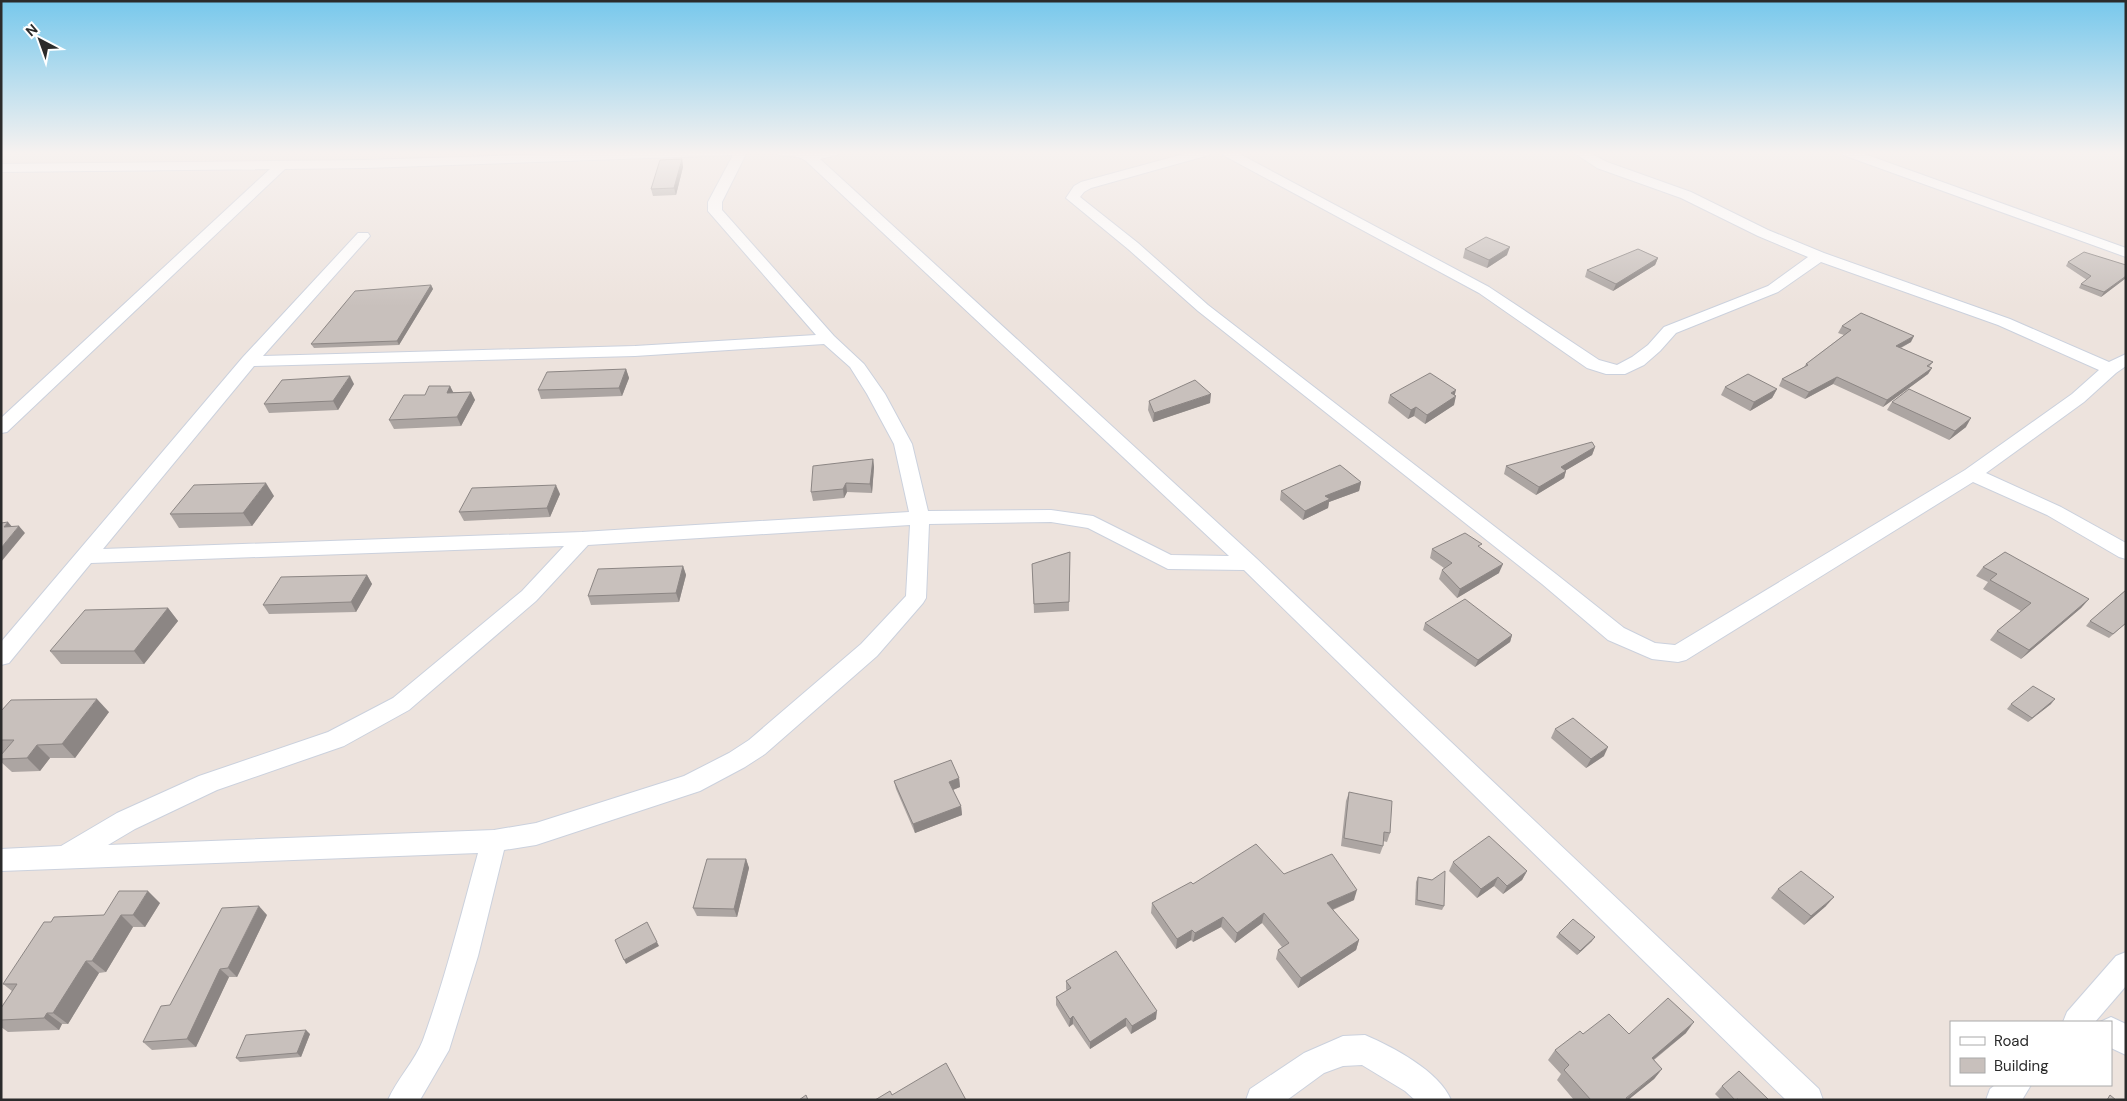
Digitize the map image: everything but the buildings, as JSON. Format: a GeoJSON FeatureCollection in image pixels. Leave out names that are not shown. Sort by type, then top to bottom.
{"type":"FeatureCollection","features":[{"type":"Feature","properties":{"kind":"street"},"geometry":{"type":"LineString","coordinates":[[1,428],[241,203]]}},
{"type":"Feature","properties":{"kind":"street"},"geometry":{"type":"LineString","coordinates":[[1,860],[494,840],[536,834],[682,787],[738,760],[756,747],[869,650],[916,598],[920,518],[903,444],[876,394],[856,364],[828,338],[715,211],[715,203]]}},
{"type":"Feature","properties":{"kind":"street"},"geometry":{"type":"LineString","coordinates":[[859,203],[1249,563],[1808,1100]]}},
{"type":"Feature","properties":{"kind":"street"},"geometry":{"type":"LineString","coordinates":[[1080,203],[1133,246],[1203,308],[1549,579],[1616,634],[1652,651],[1678,654],[1972,474],[2078,398],[2110,370],[2126,359]]}},
{"type":"Feature","properties":{"kind":"street"},"geometry":{"type":"LineString","coordinates":[[1323,203],[1484,290],[1593,364],[1606,369],[1619,370],[1638,361],[1654,348],[1670,330],[1773,288],[1819,256]]}},
{"type":"Feature","properties":{"kind":"street"},"geometry":{"type":"LineString","coordinates":[[1701,203],[1763,233],[1819,256],[2004,322],[2110,370]]}},
{"type":"Feature","properties":{"kind":"street"},"geometry":{"type":"LineString","coordinates":[[1989,203],[2126,253]]}},
{"type":"Feature","properties":{"kind":"street"},"geometry":{"type":"LineString","coordinates":[[1,657],[249,361],[362,236]]}},
{"type":"Feature","properties":{"kind":"street"},"geometry":{"type":"LineString","coordinates":[[249,361],[635,351],[828,338]]}},
{"type":"Feature","properties":{"kind":"street"},"geometry":{"type":"LineString","coordinates":[[1972,474],[2054,511],[2126,552]]}},
{"type":"Feature","properties":{"kind":"street"},"geometry":{"type":"LineString","coordinates":[[87,556],[582,539],[920,518],[1051,516],[1093,522],[1168,562],[1249,563]]}},
{"type":"Feature","properties":{"kind":"street"},"geometry":{"type":"LineString","coordinates":[[66,856],[126,822],[208,783],[336,739],[401,704],[529,596],[582,539]]}},
{"type":"Feature","properties":{"kind":"street"},"geometry":{"type":"LineString","coordinates":[[403,1100],[434,1050],[464,956],[494,840]]}},
{"type":"Feature","properties":{"kind":"street"},"geometry":{"type":"LineString","coordinates":[[2087,1019],[2126,965]]}},
{"type":"Feature","properties":{"kind":"street"},"geometry":{"type":"LineString","coordinates":[[2112,1032],[2126,1041]]}},
{"type":"Feature","properties":{"kind":"street"},"geometry":{"type":"LineString","coordinates":[[1262,1100],[1314,1063],[1343,1051],[1365,1050],[1416,1080],[1436,1100]]}},
{"type":"Feature","properties":{"kind":"street"},"geometry":{"type":"LineString","coordinates":[[2001,1100],[2015,1086]]}}]}
